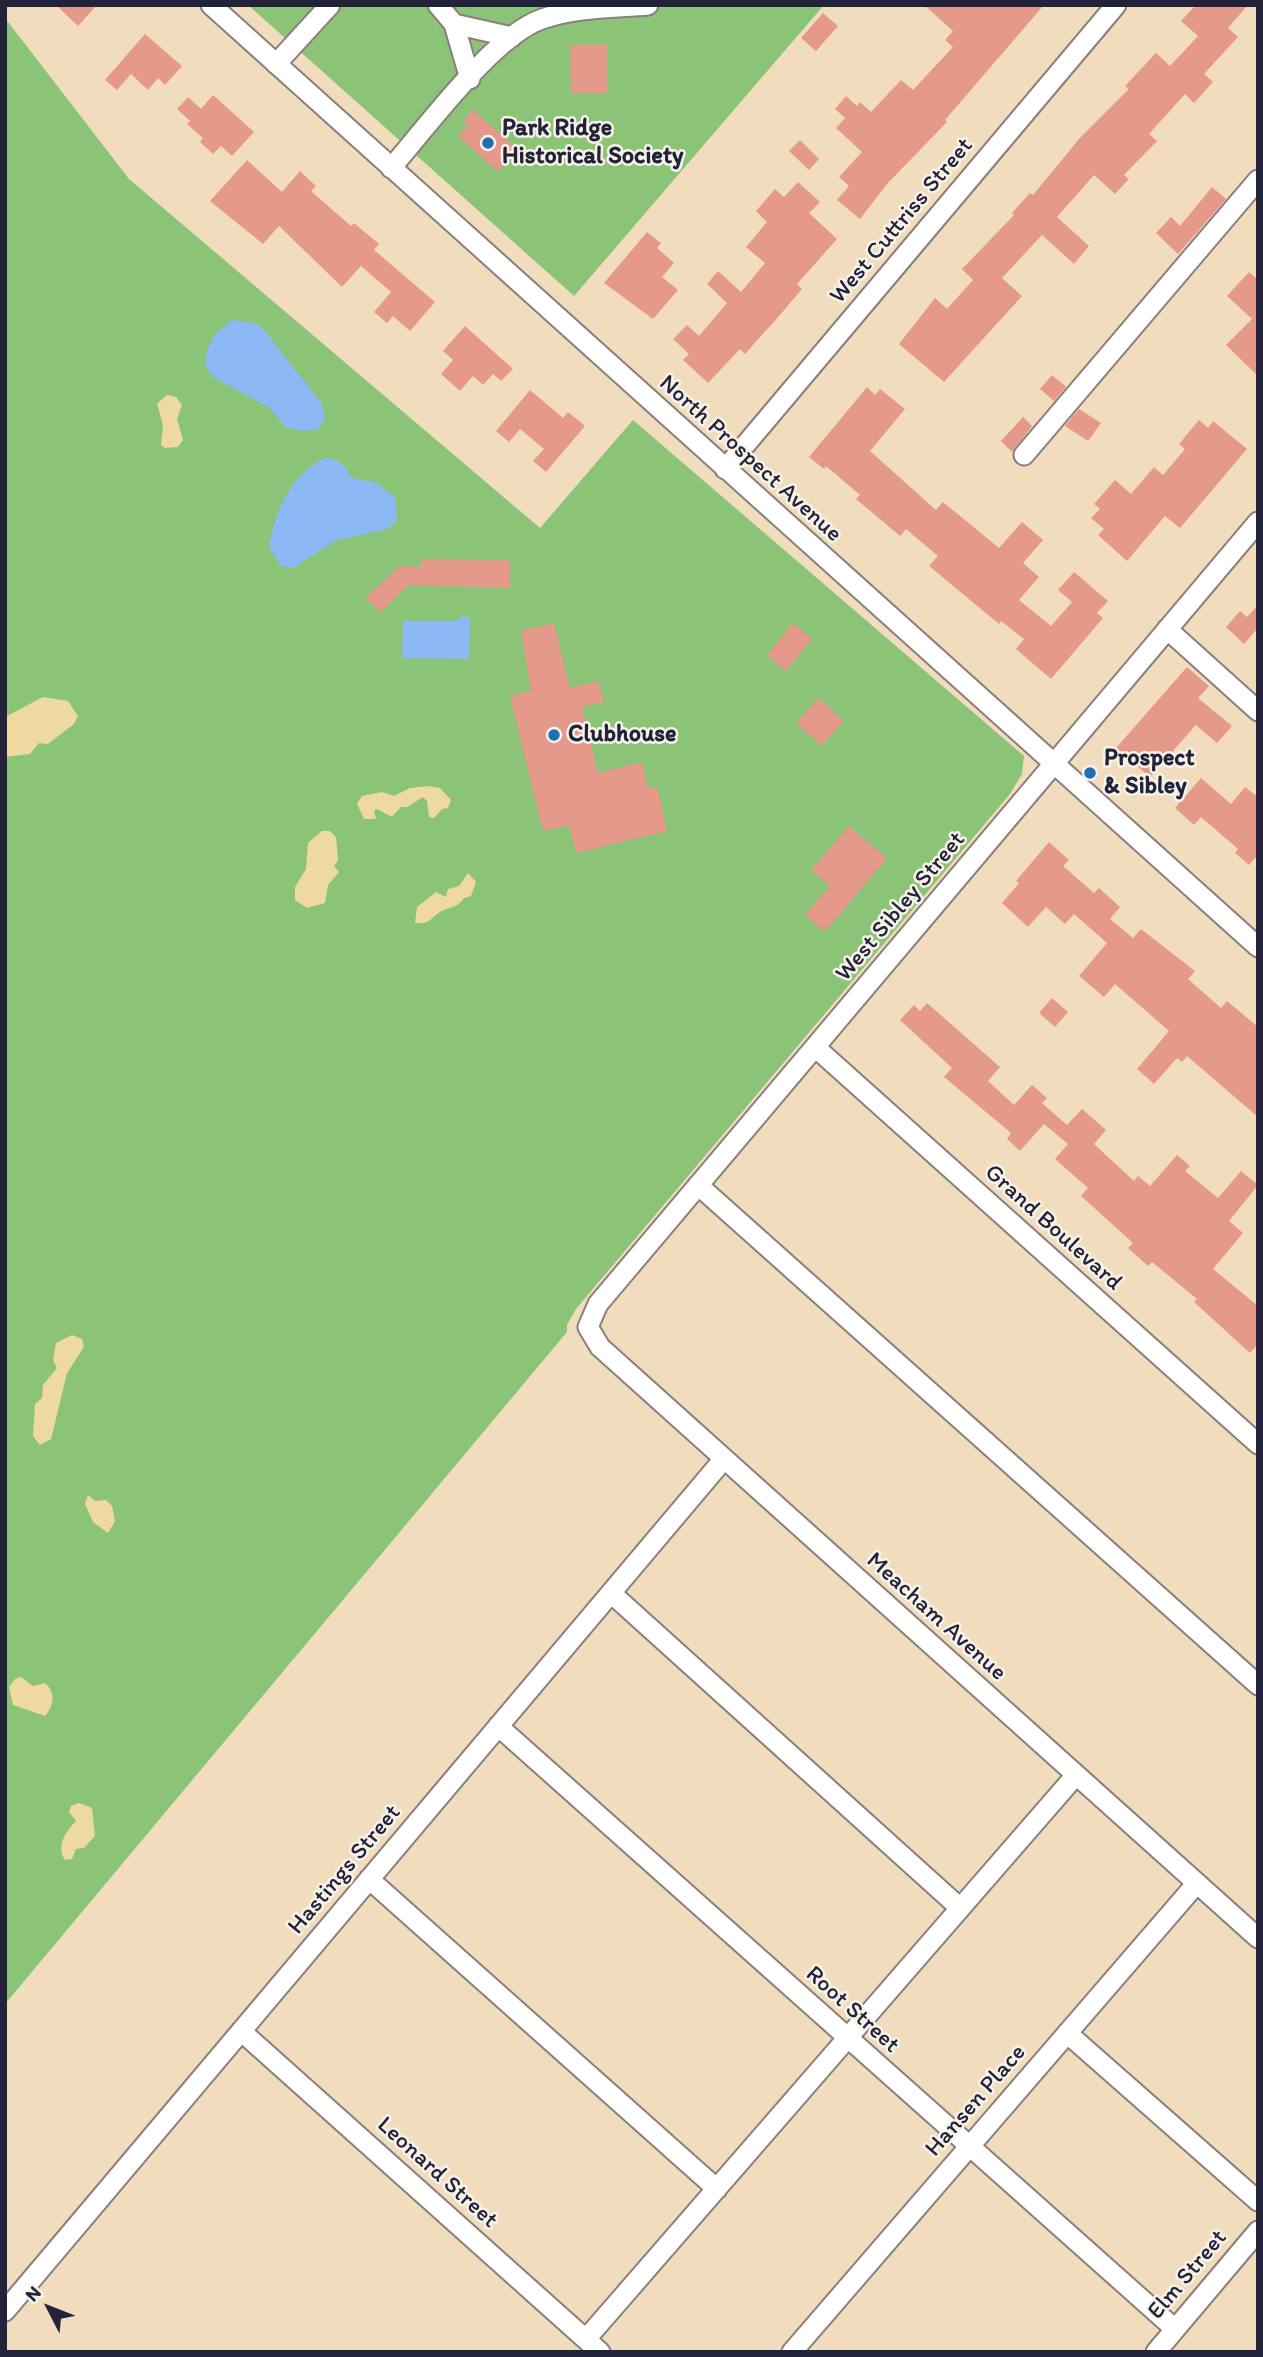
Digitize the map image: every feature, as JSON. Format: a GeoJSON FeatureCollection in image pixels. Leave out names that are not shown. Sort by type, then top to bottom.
{"type":"FeatureCollection","features":[{"type":"Feature","properties":{"kind":"street","name":"North Prospect Avenue"},"geometry":{"type":"LineString","coordinates":[[211,5],[1258,947]]}},
{"type":"Feature","properties":{"kind":"street"},"geometry":{"type":"LineString","coordinates":[[276,64],[330,5]]}},
{"type":"Feature","properties":{"kind":"street"},"geometry":{"type":"LineString","coordinates":[[438,5],[454,24],[470,79]]}},
{"type":"Feature","properties":{"kind":"street"},"geometry":{"type":"LineString","coordinates":[[391,168],[470,79],[533,14],[648,5]]}},
{"type":"Feature","properties":{"kind":"street","name":"West Cuttriss Street"},"geometry":{"type":"LineString","coordinates":[[725,469],[1116,5]]}},
{"type":"Feature","properties":{"kind":"street"},"geometry":{"type":"LineString","coordinates":[[454,24],[512,37]]}},
{"type":"Feature","properties":{"kind":"street"},"geometry":{"type":"LineString","coordinates":[[1024,455],[1258,180]]}},
{"type":"Feature","properties":{"kind":"street","name":"West Sibley Street"},"geometry":{"type":"LineString","coordinates":[[588,1327],[598,1304],[1258,522]]}},
{"type":"Feature","properties":{"kind":"street"},"geometry":{"type":"LineString","coordinates":[[1167,629],[1258,711]]}},
{"type":"Feature","properties":{"kind":"street","name":"Grand Boulevard"},"geometry":{"type":"LineString","coordinates":[[815,1047],[1258,1444]]}},
{"type":"Feature","properties":{"kind":"street"},"geometry":{"type":"LineString","coordinates":[[698,1185],[1258,1685]]}},
{"type":"Feature","properties":{"kind":"street","name":"Meacham Avenue"},"geometry":{"type":"LineString","coordinates":[[588,1327],[600,1347],[723,1460],[1258,1938]]}},
{"type":"Feature","properties":{"kind":"street","name":"Hastings Street"},"geometry":{"type":"LineString","coordinates":[[5,2311],[723,1460]]}},
{"type":"Feature","properties":{"kind":"street"},"geometry":{"type":"LineString","coordinates":[[611,1593],[960,1908]]}},
{"type":"Feature","properties":{"kind":"street","name":"Root Street"},"geometry":{"type":"LineString","coordinates":[[498,1726],[1175,2329]]}},
{"type":"Feature","properties":{"kind":"street"},"geometry":{"type":"LineString","coordinates":[[593,2346],[717,2189],[1076,1775]]}},
{"type":"Feature","properties":{"kind":"street"},"geometry":{"type":"LineString","coordinates":[[369,1879],[717,2189]]}},
{"type":"Feature","properties":{"kind":"street","name":"Hansen Place"},"geometry":{"type":"LineString","coordinates":[[792,2352],[1198,1883]]}},
{"type":"Feature","properties":{"kind":"street","name":"Leonard Street"},"geometry":{"type":"LineString","coordinates":[[242,2031],[593,2346]]}},
{"type":"Feature","properties":{"kind":"street"},"geometry":{"type":"LineString","coordinates":[[1067,2033],[1258,2201]]}},
{"type":"Feature","properties":{"kind":"street","name":"Elm Street"},"geometry":{"type":"LineString","coordinates":[[1156,2352],[1258,2231]]}},
{"type":"Feature","properties":{"kind":"green space"},"geometry":{"type":"Polygon","coordinates":[[[248,5],[824,5],[574,296],[248,5]]]}},
{"type":"Feature","properties":{"kind":"green space"},"geometry":{"type":"Polygon","coordinates":[[[5,18],[129,179],[540,528],[633,420],[1024,756],[1022,774],[1010,794],[576,1309],[567,1325],[567,1332],[5,2004],[5,18]]]}},
{"type":"Feature","properties":{"kind":"sand"},"geometry":{"type":"Polygon","coordinates":[[[167,395],[176,397],[182,405],[177,419],[183,440],[178,447],[165,448],[161,445],[163,425],[157,404],[167,395]]]}},
{"type":"Feature","properties":{"kind":"sand"},"geometry":{"type":"Polygon","coordinates":[[[43,697],[68,701],[78,716],[74,724],[48,744],[39,743],[30,754],[5,757],[5,717],[43,697]]]}},
{"type":"Feature","properties":{"kind":"sand"},"geometry":{"type":"Polygon","coordinates":[[[410,788],[440,788],[451,800],[448,808],[442,809],[434,818],[429,817],[427,801],[423,797],[407,807],[401,807],[392,817],[377,809],[374,811],[376,819],[364,819],[357,804],[362,796],[382,792],[394,796],[410,788]]]}},
{"type":"Feature","properties":{"kind":"sand"},"geometry":{"type":"Polygon","coordinates":[[[322,831],[330,831],[336,837],[338,860],[334,866],[339,872],[328,885],[325,903],[307,908],[295,900],[295,887],[306,869],[308,843],[322,831]]]}},
{"type":"Feature","properties":{"kind":"sand"},"geometry":{"type":"Polygon","coordinates":[[[468,873],[476,882],[471,896],[427,922],[415,923],[417,907],[436,892],[446,897],[448,889],[459,886],[468,873]]]}},
{"type":"Feature","properties":{"kind":"sand"},"geometry":{"type":"Polygon","coordinates":[[[72,1335],[82,1339],[84,1347],[67,1373],[51,1439],[40,1445],[33,1436],[35,1404],[42,1398],[43,1385],[57,1368],[53,1360],[56,1343],[72,1335]]]}},
{"type":"Feature","properties":{"kind":"sand"},"geometry":{"type":"Polygon","coordinates":[[[88,1495],[95,1501],[106,1500],[112,1506],[115,1521],[108,1533],[93,1522],[85,1504],[88,1495]]]}},
{"type":"Feature","properties":{"kind":"sand"},"geometry":{"type":"Polygon","coordinates":[[[21,1677],[33,1686],[45,1683],[49,1687],[52,1699],[45,1716],[13,1705],[9,1687],[15,1679],[21,1677]]]}},
{"type":"Feature","properties":{"kind":"sand"},"geometry":{"type":"Polygon","coordinates":[[[79,1803],[92,1808],[95,1836],[84,1848],[76,1849],[72,1859],[65,1860],[62,1844],[76,1821],[69,1812],[71,1806],[79,1803]]]}},
{"type":"Feature","properties":{"kind":"water"},"geometry":{"type":"Polygon","coordinates":[[[233,320],[255,323],[264,330],[322,404],[325,418],[318,430],[301,431],[285,427],[270,408],[213,377],[205,364],[208,349],[216,334],[233,320]]]}},
{"type":"Feature","properties":{"kind":"water"},"geometry":{"type":"Polygon","coordinates":[[[325,458],[338,462],[352,478],[377,483],[395,497],[397,520],[388,529],[337,540],[293,568],[280,566],[269,546],[286,495],[302,474],[325,458]]]}},
{"type":"Feature","properties":{"kind":"water"},"geometry":{"type":"Polygon","coordinates":[[[458,617],[470,617],[469,659],[402,658],[403,621],[458,621],[458,617]]]}},
{"type":"Feature","properties":{"kind":"building"},"geometry":{"type":"Polygon","coordinates":[[[56,5],[97,5],[78,26],[56,5]]]}},
{"type":"Feature","properties":{"kind":"building"},"geometry":{"type":"Polygon","coordinates":[[[924,5],[1044,5],[945,120],[947,122],[887,184],[860,219],[837,200],[849,186],[839,177],[862,152],[836,128],[845,118],[835,109],[846,96],[857,106],[860,102],[871,112],[901,80],[913,90],[953,47],[945,40],[953,31],[924,5]]]}},
{"type":"Feature","properties":{"kind":"building"},"geometry":{"type":"Polygon","coordinates":[[[1196,5],[1248,5],[1228,28],[1238,37],[1204,74],[1213,82],[1194,103],[1185,94],[1149,134],[1157,141],[1124,175],[1129,179],[1115,194],[1094,175],[1057,217],[1089,246],[1074,264],[1042,235],[1002,278],[1022,296],[944,382],[899,344],[935,298],[947,309],[973,280],[962,269],[1014,215],[1012,213],[1030,193],[1033,195],[1079,139],[1129,89],[1125,86],[1156,53],[1170,66],[1198,36],[1181,21],[1196,5]]]}},
{"type":"Feature","properties":{"kind":"building"},"geometry":{"type":"Polygon","coordinates":[[[823,13],[838,26],[816,51],[801,38],[823,13]]]}},
{"type":"Feature","properties":{"kind":"building"},"geometry":{"type":"Polygon","coordinates":[[[145,34],[182,66],[165,85],[158,78],[148,90],[131,74],[117,90],[105,80],[145,34]]]}},
{"type":"Feature","properties":{"kind":"building"},"geometry":{"type":"Polygon","coordinates":[[[607,44],[607,93],[571,93],[570,45],[607,44]]]}},
{"type":"Feature","properties":{"kind":"building"},"geometry":{"type":"Polygon","coordinates":[[[213,95],[254,132],[232,156],[221,146],[213,154],[200,142],[203,138],[187,124],[190,121],[177,109],[188,97],[201,109],[213,95]]]}},
{"type":"Feature","properties":{"kind":"building","name":"Park Ridge Historical Society"},"geometry":{"type":"Polygon","coordinates":[[[473,110],[518,150],[498,172],[458,136],[468,125],[463,121],[473,110]]]}},
{"type":"Feature","properties":{"kind":"building"},"geometry":{"type":"Polygon","coordinates":[[[800,140],[819,159],[809,170],[789,151],[800,140]]]}},
{"type":"Feature","properties":{"kind":"building"},"geometry":{"type":"Polygon","coordinates":[[[247,160],[282,192],[300,171],[316,186],[311,191],[351,226],[354,223],[379,244],[374,250],[435,302],[410,331],[393,316],[387,323],[374,312],[391,292],[361,266],[342,287],[279,226],[263,244],[210,201],[247,160]]]}},
{"type":"Feature","properties":{"kind":"building"},"geometry":{"type":"Polygon","coordinates":[[[798,182],[820,202],[809,213],[837,239],[797,284],[802,289],[780,315],[745,354],[740,349],[708,383],[683,360],[689,354],[673,339],[687,325],[699,336],[727,303],[707,284],[718,271],[741,292],[765,263],[746,247],[767,222],[756,211],[775,189],[784,197],[798,182]]]}},
{"type":"Feature","properties":{"kind":"building"},"geometry":{"type":"Polygon","coordinates":[[[1212,187],[1226,199],[1178,254],[1156,233],[1171,217],[1180,226],[1212,187]]]}},
{"type":"Feature","properties":{"kind":"building"},"geometry":{"type":"Polygon","coordinates":[[[647,232],[661,243],[657,248],[674,263],[662,277],[678,290],[653,319],[604,283],[647,232]]]}},
{"type":"Feature","properties":{"kind":"building"},"geometry":{"type":"Polygon","coordinates":[[[1249,272],[1258,280],[1258,376],[1226,345],[1252,319],[1227,296],[1249,272]]]}},
{"type":"Feature","properties":{"kind":"building"},"geometry":{"type":"Polygon","coordinates":[[[465,326],[513,369],[501,381],[493,374],[483,385],[473,376],[460,391],[441,374],[453,360],[443,351],[465,326]]]}},
{"type":"Feature","properties":{"kind":"building"},"geometry":{"type":"Polygon","coordinates":[[[1052,375],[1066,387],[1054,401],[1040,389],[1052,375]]]}},
{"type":"Feature","properties":{"kind":"building"},"geometry":{"type":"Polygon","coordinates":[[[867,387],[875,395],[880,389],[905,409],[870,451],[936,510],[943,502],[999,548],[1022,522],[1043,540],[1023,563],[1039,577],[1019,600],[1051,626],[1072,602],[1058,590],[1074,572],[1108,601],[1097,613],[1103,618],[1051,679],[1016,649],[1024,639],[1001,621],[999,624],[929,566],[938,556],[906,529],[900,536],[856,499],[860,495],[826,466],[824,469],[809,457],[867,387]]]}},
{"type":"Feature","properties":{"kind":"building"},"geometry":{"type":"Polygon","coordinates":[[[530,390],[563,418],[568,412],[585,426],[546,472],[533,461],[544,449],[520,429],[509,442],[496,431],[530,390]]]}},
{"type":"Feature","properties":{"kind":"building"},"geometry":{"type":"Polygon","coordinates":[[[1079,409],[1101,423],[1088,441],[1065,426],[1079,409]]]}},
{"type":"Feature","properties":{"kind":"building"},"geometry":{"type":"Polygon","coordinates":[[[1023,417],[1032,426],[1012,452],[1001,441],[1023,417]]]}},
{"type":"Feature","properties":{"kind":"building"},"geometry":{"type":"Polygon","coordinates":[[[1199,420],[1208,428],[1213,421],[1247,449],[1180,528],[1165,516],[1127,561],[1098,535],[1104,529],[1091,518],[1100,509],[1094,504],[1115,480],[1131,494],[1154,467],[1163,475],[1185,449],[1179,444],[1199,420]]]}},
{"type":"Feature","properties":{"kind":"building"},"geometry":{"type":"Polygon","coordinates":[[[421,559],[510,560],[510,588],[408,585],[381,612],[365,598],[400,566],[421,567],[421,559]]]}},
{"type":"Feature","properties":{"kind":"building"},"geometry":{"type":"Polygon","coordinates":[[[1258,605],[1258,628],[1244,644],[1226,627],[1240,611],[1247,617],[1258,605]]]}},
{"type":"Feature","properties":{"kind":"building","name":"Clubhouse"},"geometry":{"type":"Polygon","coordinates":[[[554,623],[570,688],[599,681],[604,702],[582,707],[598,773],[642,762],[648,789],[657,786],[667,831],[576,853],[569,825],[543,831],[510,696],[531,691],[521,631],[554,623]]]}},
{"type":"Feature","properties":{"kind":"building"},"geometry":{"type":"Polygon","coordinates":[[[793,623],[812,639],[786,671],[767,655],[793,623]]]}},
{"type":"Feature","properties":{"kind":"building"},"geometry":{"type":"Polygon","coordinates":[[[1187,667],[1209,686],[1198,698],[1232,726],[1217,743],[1196,725],[1150,777],[1116,748],[1187,667]]]}},
{"type":"Feature","properties":{"kind":"building"},"geometry":{"type":"Polygon","coordinates":[[[818,698],[844,721],[822,746],[796,723],[818,698]]]}},
{"type":"Feature","properties":{"kind":"building"},"geometry":{"type":"Polygon","coordinates":[[[1201,778],[1231,804],[1245,787],[1258,797],[1258,855],[1249,865],[1235,853],[1238,849],[1201,817],[1194,825],[1175,808],[1201,778]]]}},
{"type":"Feature","properties":{"kind":"building"},"geometry":{"type":"Polygon","coordinates":[[[849,826],[887,858],[825,932],[805,915],[830,886],[811,870],[849,826]]]}},
{"type":"Feature","properties":{"kind":"building"},"geometry":{"type":"Polygon","coordinates":[[[1049,842],[1069,860],[1063,866],[1094,893],[1099,888],[1120,907],[1110,919],[1133,938],[1141,929],[1195,971],[1188,979],[1221,1008],[1227,1001],[1258,1027],[1258,1117],[1187,1056],[1182,1062],[1177,1058],[1154,1084],[1137,1069],[1169,1031],[1115,984],[1104,997],[1079,976],[1107,943],[1074,914],[1065,924],[1046,907],[1028,927],[1002,903],[1019,883],[1016,881],[1049,842]]]}},
{"type":"Feature","properties":{"kind":"building"},"geometry":{"type":"Polygon","coordinates":[[[1052,998],[1068,1012],[1055,1027],[1039,1013],[1052,998]]]}},
{"type":"Feature","properties":{"kind":"building"},"geometry":{"type":"Polygon","coordinates":[[[927,1003],[1000,1067],[988,1081],[1014,1105],[1032,1085],[1047,1098],[1042,1103],[1067,1125],[1082,1109],[1106,1130],[1094,1144],[1134,1181],[1138,1176],[1150,1186],[1177,1155],[1190,1166],[1185,1171],[1218,1198],[1241,1171],[1258,1185],[1229,1221],[1243,1233],[1213,1269],[1258,1306],[1258,1344],[1250,1353],[1194,1302],[1197,1299],[1152,1262],[1148,1266],[1128,1248],[1133,1243],[1081,1196],[1088,1188],[1055,1159],[1068,1144],[1044,1124],[1020,1151],[1007,1139],[1011,1133],[944,1077],[952,1068],[900,1020],[914,1005],[920,1011],[927,1003]]]}},
{"type":"Feature","properties":{"kind":"place","name":"Park Ridge Historical Society"},"geometry":{"type":"Point","coordinates":[488,143]}},
{"type":"Feature","properties":{"kind":"place","name":"Clubhouse"},"geometry":{"type":"Point","coordinates":[554,735]}},
{"type":"Feature","properties":{"kind":"place","name":"Prospect & Sibley"},"geometry":{"type":"Point","coordinates":[1090,773]}}]}
